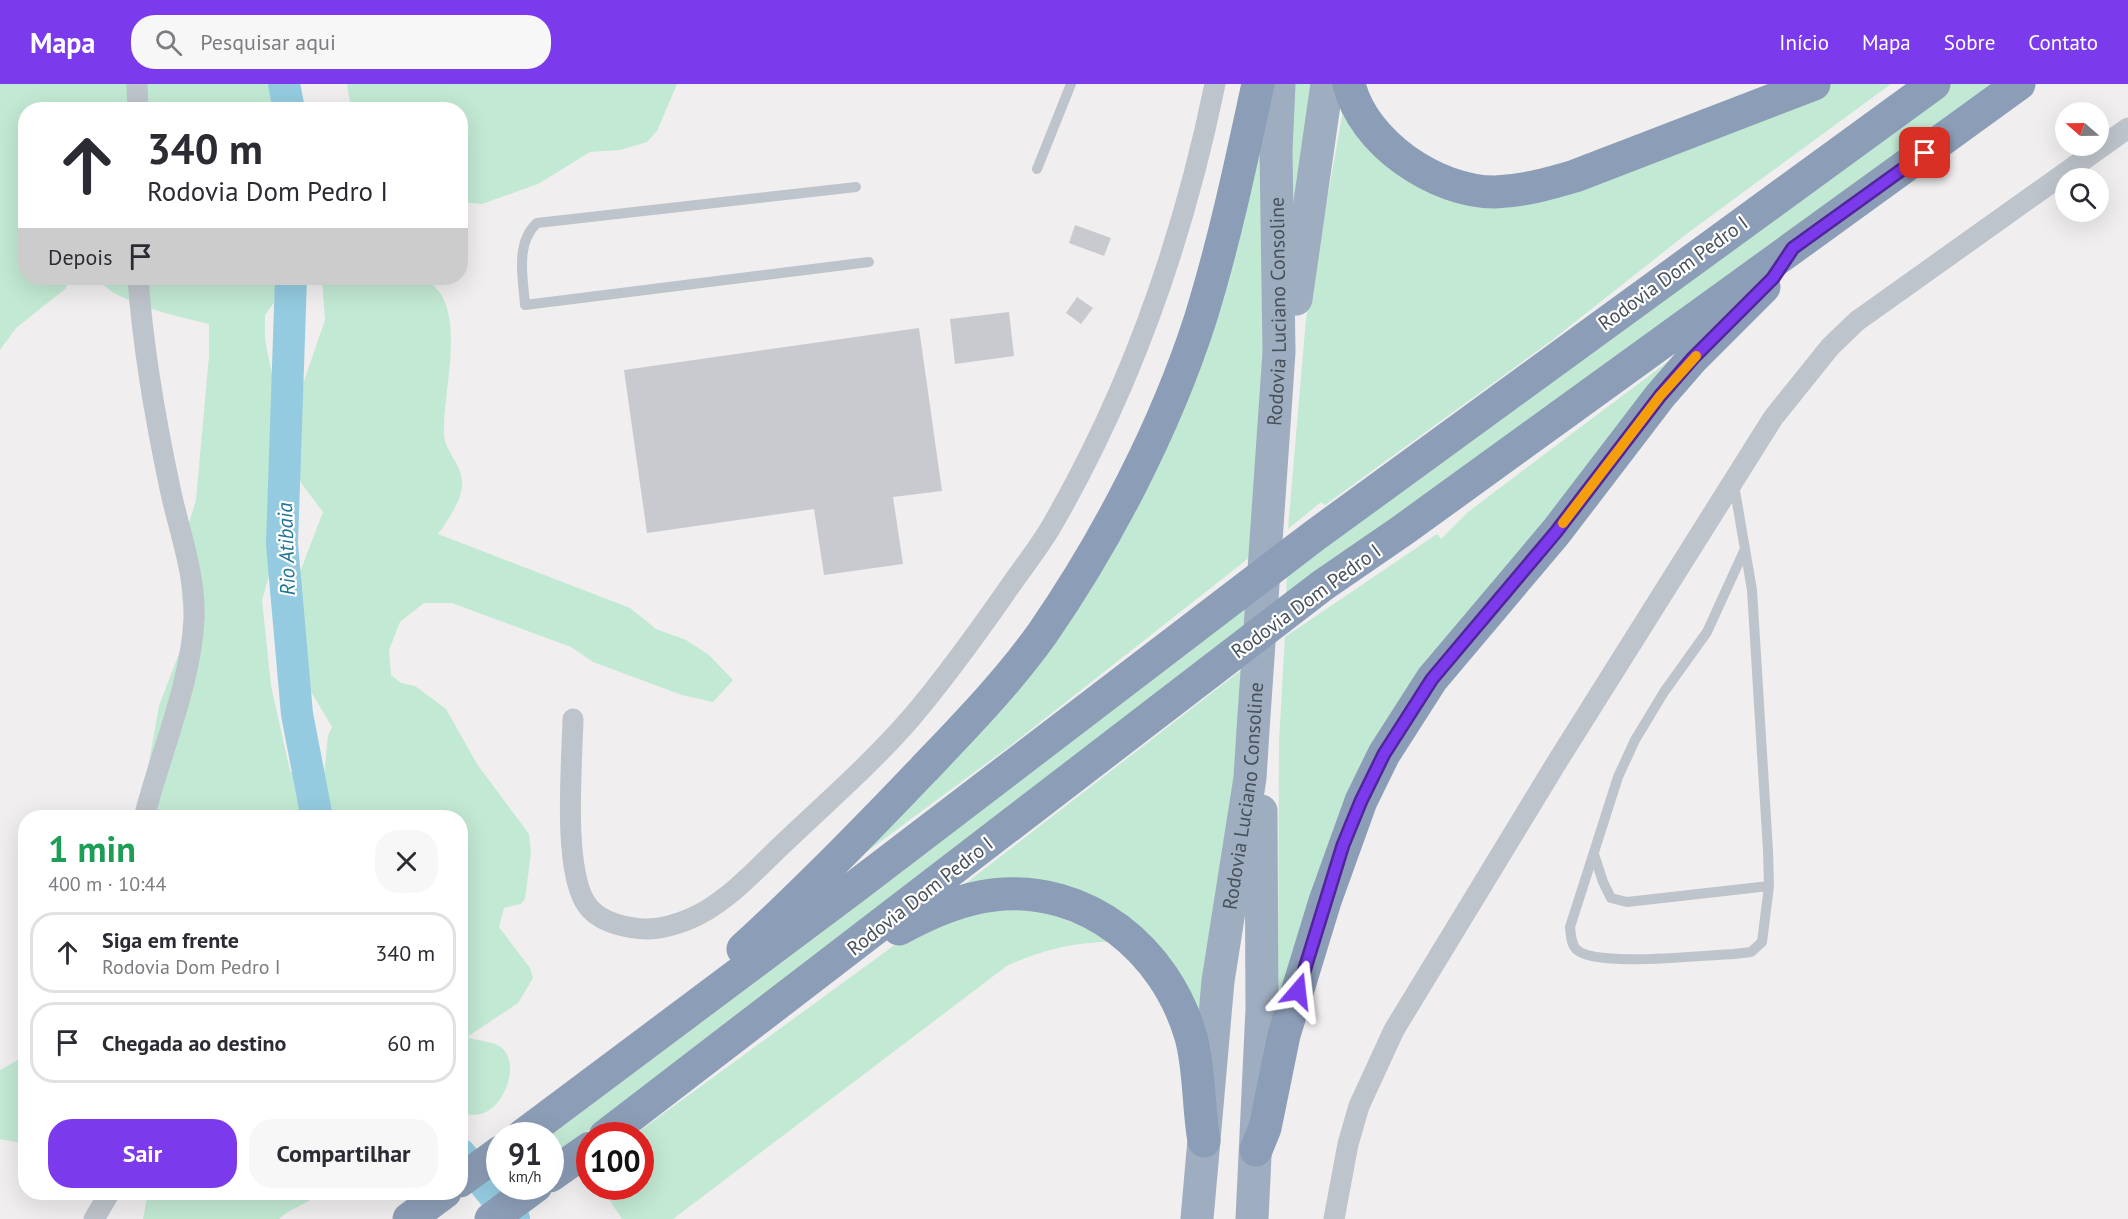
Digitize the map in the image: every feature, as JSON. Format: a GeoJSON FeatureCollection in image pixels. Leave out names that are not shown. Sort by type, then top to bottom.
{"type":"FeatureCollection","features":[{"type":"Feature","properties":{"kind":"highway"},"geometry":{"type":"LineString","coordinates":[[674,1022],[714,976],[892,802],[986,702],[1041,635],[1067,595],[1110,522],[1156,431],[1177,382],[1199,321],[1215,264],[1258,84]]}},
{"type":"Feature","properties":{"kind":"highway","name":"Rodovia Luciano Consoline"},"geometry":{"type":"LineString","coordinates":[[1197,1219],[1218,981],[1248,788],[1254,718],[1279,352],[1276,151],[1278,84]]}},
{"type":"Feature","properties":{"kind":"highway","name":"Rodovia Luciano Consoline"},"geometry":{"type":"LineString","coordinates":[[1252,1219],[1263,1009],[1261,788],[1263,729],[1291,333],[1327,84]]}},
{"type":"Feature","properties":{"kind":"highway"},"geometry":{"type":"LineString","coordinates":[[1349,84],[1358,108],[1403,158],[1442,180],[1492,192],[1542,186],[1575,176],[1814,84]]}},
{"type":"Feature","properties":{"kind":"highway","name":"Rodovia Dom Pedro I"},"geometry":{"type":"LineString","coordinates":[[540,1122],[1314,536],[1934,84]]}},
{"type":"Feature","properties":{"kind":"highway","name":"Rodovia Dom Pedro I"},"geometry":{"type":"LineString","coordinates":[[623,1122],[1323,585],[2019,84]]}},
{"type":"Feature","properties":{"kind":"highway"},"geometry":{"type":"LineString","coordinates":[[1256,1150],[1264,1128],[1284,1035],[1325,901],[1361,801],[1384,754],[1432,679],[1556,532],[1660,396],[1693,358],[1773,278],[1793,248]]}},
{"type":"Feature","properties":{"kind":"highway"},"geometry":{"type":"LineString","coordinates":[[858,943],[890,934],[946,907],[994,895],[1029,895],[1054,899],[1100,918],[1137,944],[1155,963],[1171,987],[1191,1038],[1204,1141]]}},
{"type":"Feature","properties":{"kind":"highway"},"geometry":{"type":"LineString","coordinates":[[468,1175],[486,1162]]}},
{"type":"Feature","properties":{"kind":"highway"},"geometry":{"type":"LineString","coordinates":[[409,1219],[434,1200]]}},
{"type":"Feature","properties":{"kind":"highway"},"geometry":{"type":"LineString","coordinates":[[491,1219],[517,1200]]}},
{"type":"Feature","properties":{"kind":"street"},"geometry":{"type":"LineString","coordinates":[[137,84],[138,102]]}},
{"type":"Feature","properties":{"kind":"street"},"geometry":{"type":"LineString","coordinates":[[573,719],[571,828],[578,888],[596,915],[608,922],[633,929],[655,930],[689,920],[718,902],[854,778],[910,719],[967,647],[1050,530],[1099,439],[1122,391],[1166,272],[1204,140],[1215,84]]}},
{"type":"Feature","properties":{"kind":"street"},"geometry":{"type":"LineString","coordinates":[[1334,1219],[1348,1144],[1359,1106],[1394,1030],[1733,480],[1802,379],[1857,321],[2128,128]]}},
{"type":"Feature","properties":{"kind":"street"},"geometry":{"type":"LineString","coordinates":[[139,285],[141,319],[168,479],[191,589],[194,617],[180,692],[146,810]]}},
{"type":"Feature","properties":{"kind":"street"},"geometry":{"type":"LineString","coordinates":[[94,1219],[105,1200]]}},
{"type":"Feature","properties":{"kind":"lane"},"geometry":{"type":"LineString","coordinates":[[1037,169],[1071,84]]}},
{"type":"Feature","properties":{"kind":"lane"},"geometry":{"type":"LineString","coordinates":[[856,187],[537,223],[531,228],[523,247],[525,305],[869,262]]}},
{"type":"Feature","properties":{"kind":"lane"},"geometry":{"type":"LineString","coordinates":[[1733,480],[1752,590],[1769,886],[1764,936],[1758,948],[1751,952],[1596,959],[1577,950],[1572,944],[1570,927],[1618,777],[1635,740],[1664,692],[1707,632],[1744,551]]}},
{"type":"Feature","properties":{"kind":"lane"},"geometry":{"type":"LineString","coordinates":[[1594,853],[1603,882],[1611,898],[1628,902],[1769,886]]}},
{"type":"Feature","properties":{"kind":"green space"},"geometry":{"type":"Polygon","coordinates":[[[0,84],[276,84],[280,102],[18,102],[18,285],[67,285],[16,328],[0,350],[0,84]]]}},
{"type":"Feature","properties":{"kind":"green space"},"geometry":{"type":"Polygon","coordinates":[[[347,84],[677,84],[657,131],[647,142],[620,150],[590,152],[538,184],[482,204],[468,203],[468,102],[350,102],[347,84]]]}},
{"type":"Feature","properties":{"kind":"green space"},"geometry":{"type":"Polygon","coordinates":[[[1286,84],[1320,84],[1293,258],[1286,84]]]}},
{"type":"Feature","properties":{"kind":"green space"},"geometry":{"type":"Polygon","coordinates":[[[1830,84],[1891,84],[1685,235],[1551,341],[1325,505],[1321,502],[1288,529],[1306,319],[1345,99],[1482,199],[1830,84]]]}},
{"type":"Feature","properties":{"kind":"green space"},"geometry":{"type":"Polygon","coordinates":[[[1949,84],[1997,84],[1286,595],[1287,572],[1949,84]]]}},
{"type":"Feature","properties":{"kind":"green space"},"geometry":{"type":"Polygon","coordinates":[[[1262,135],[1265,338],[1250,557],[1010,746],[846,867],[1073,602],[1262,135]]]}},
{"type":"Feature","properties":{"kind":"green space"},"geometry":{"type":"Polygon","coordinates":[[[104,285],[278,285],[275,301],[265,315],[265,340],[278,403],[285,463],[277,548],[262,600],[271,686],[290,771],[297,775],[300,810],[143,810],[144,791],[159,706],[188,630],[184,620],[179,556],[196,500],[209,356],[209,324],[148,308],[104,285]]]}},
{"type":"Feature","properties":{"kind":"green space"},"geometry":{"type":"Polygon","coordinates":[[[322,285],[431,285],[435,287],[444,301],[449,317],[451,337],[444,435],[462,481],[457,502],[438,534],[630,608],[656,629],[686,640],[709,655],[733,680],[713,702],[682,695],[593,662],[571,647],[452,603],[424,603],[400,622],[389,650],[391,675],[401,683],[415,686],[446,709],[477,764],[529,834],[531,853],[525,899],[521,904],[504,908],[499,927],[530,968],[533,978],[518,1003],[468,1036],[468,810],[332,810],[323,785],[328,736],[332,727],[306,683],[302,683],[306,681],[292,593],[323,512],[301,483],[296,464],[300,393],[325,320],[322,285]]]}},
{"type":"Feature","properties":{"kind":"green space"},"geometry":{"type":"Polygon","coordinates":[[[1678,354],[1555,510],[1428,661],[1285,997],[1278,997],[1279,740],[1285,637],[1437,534],[1441,539],[1468,512],[1678,354]]]}},
{"type":"Feature","properties":{"kind":"green space"},"geometry":{"type":"Polygon","coordinates":[[[1248,601],[1247,626],[617,1110],[600,1122],[576,1122],[576,1139],[564,1147],[564,1124],[1248,601]]]}},
{"type":"Feature","properties":{"kind":"green space"},"geometry":{"type":"Polygon","coordinates":[[[1244,668],[1238,753],[1199,1009],[1193,1013],[1125,924],[952,894],[1244,668]]]}},
{"type":"Feature","properties":{"kind":"green space"},"geometry":{"type":"Polygon","coordinates":[[[1024,904],[1120,941],[1063,947],[1008,965],[673,1219],[622,1219],[610,1200],[654,1200],[654,1122],[652,1122],[918,928],[1024,904]]]}},
{"type":"Feature","properties":{"kind":"green space"},"geometry":{"type":"Polygon","coordinates":[[[468,1037],[499,1046],[507,1055],[510,1066],[509,1080],[496,1104],[486,1112],[474,1115],[468,1113],[468,1037]]]}},
{"type":"Feature","properties":{"kind":"green space"},"geometry":{"type":"Polygon","coordinates":[[[18,1060],[18,1143],[0,1139],[0,1070],[18,1060]]]}},
{"type":"Feature","properties":{"kind":"green space"},"geometry":{"type":"Polygon","coordinates":[[[147,1200],[309,1200],[279,1219],[143,1219],[147,1200]]]}},
{"type":"Feature","properties":{"kind":"building"},"geometry":{"type":"Polygon","coordinates":[[[1075,225],[1111,238],[1104,256],[1069,243],[1075,225]]]}},
{"type":"Feature","properties":{"kind":"building"},"geometry":{"type":"Polygon","coordinates":[[[1077,297],[1093,308],[1081,324],[1066,313],[1077,297]]]}},
{"type":"Feature","properties":{"kind":"building"},"geometry":{"type":"Polygon","coordinates":[[[1009,312],[1014,356],[955,364],[950,319],[1009,312]]]}},
{"type":"Feature","properties":{"kind":"building"},"geometry":{"type":"Polygon","coordinates":[[[919,328],[942,491],[893,497],[903,564],[824,575],[814,509],[647,533],[624,370],[919,328]]]}},
{"type":"Feature","properties":{"kind":"waterway","name":"Rio Atibaia"},"geometry":{"type":"LineString","coordinates":[[284,84],[287,102]]}},
{"type":"Feature","properties":{"kind":"waterway","name":"Rio Atibaia"},"geometry":{"type":"LineString","coordinates":[[291,285],[282,544],[297,714],[315,810]]}},
{"type":"Feature","properties":{"kind":"waterway","name":"Rio Atibaia"},"geometry":{"type":"LineString","coordinates":[[468,1164],[514,1219]]}},
{"type":"Feature","properties":{"kind":"slow traffic"},"geometry":{"type":"LineString","coordinates":[[1563,523],[1660,396],[1696,356]]}},
{"type":"Feature","properties":{"kind":"route"},"geometry":{"type":"LineString","coordinates":[[1298,991],[1343,845],[1361,801],[1384,754],[1432,679],[1556,532],[1660,396],[1693,358],[1738,316],[1773,278],[1793,248],[1925,153]]}}]}
